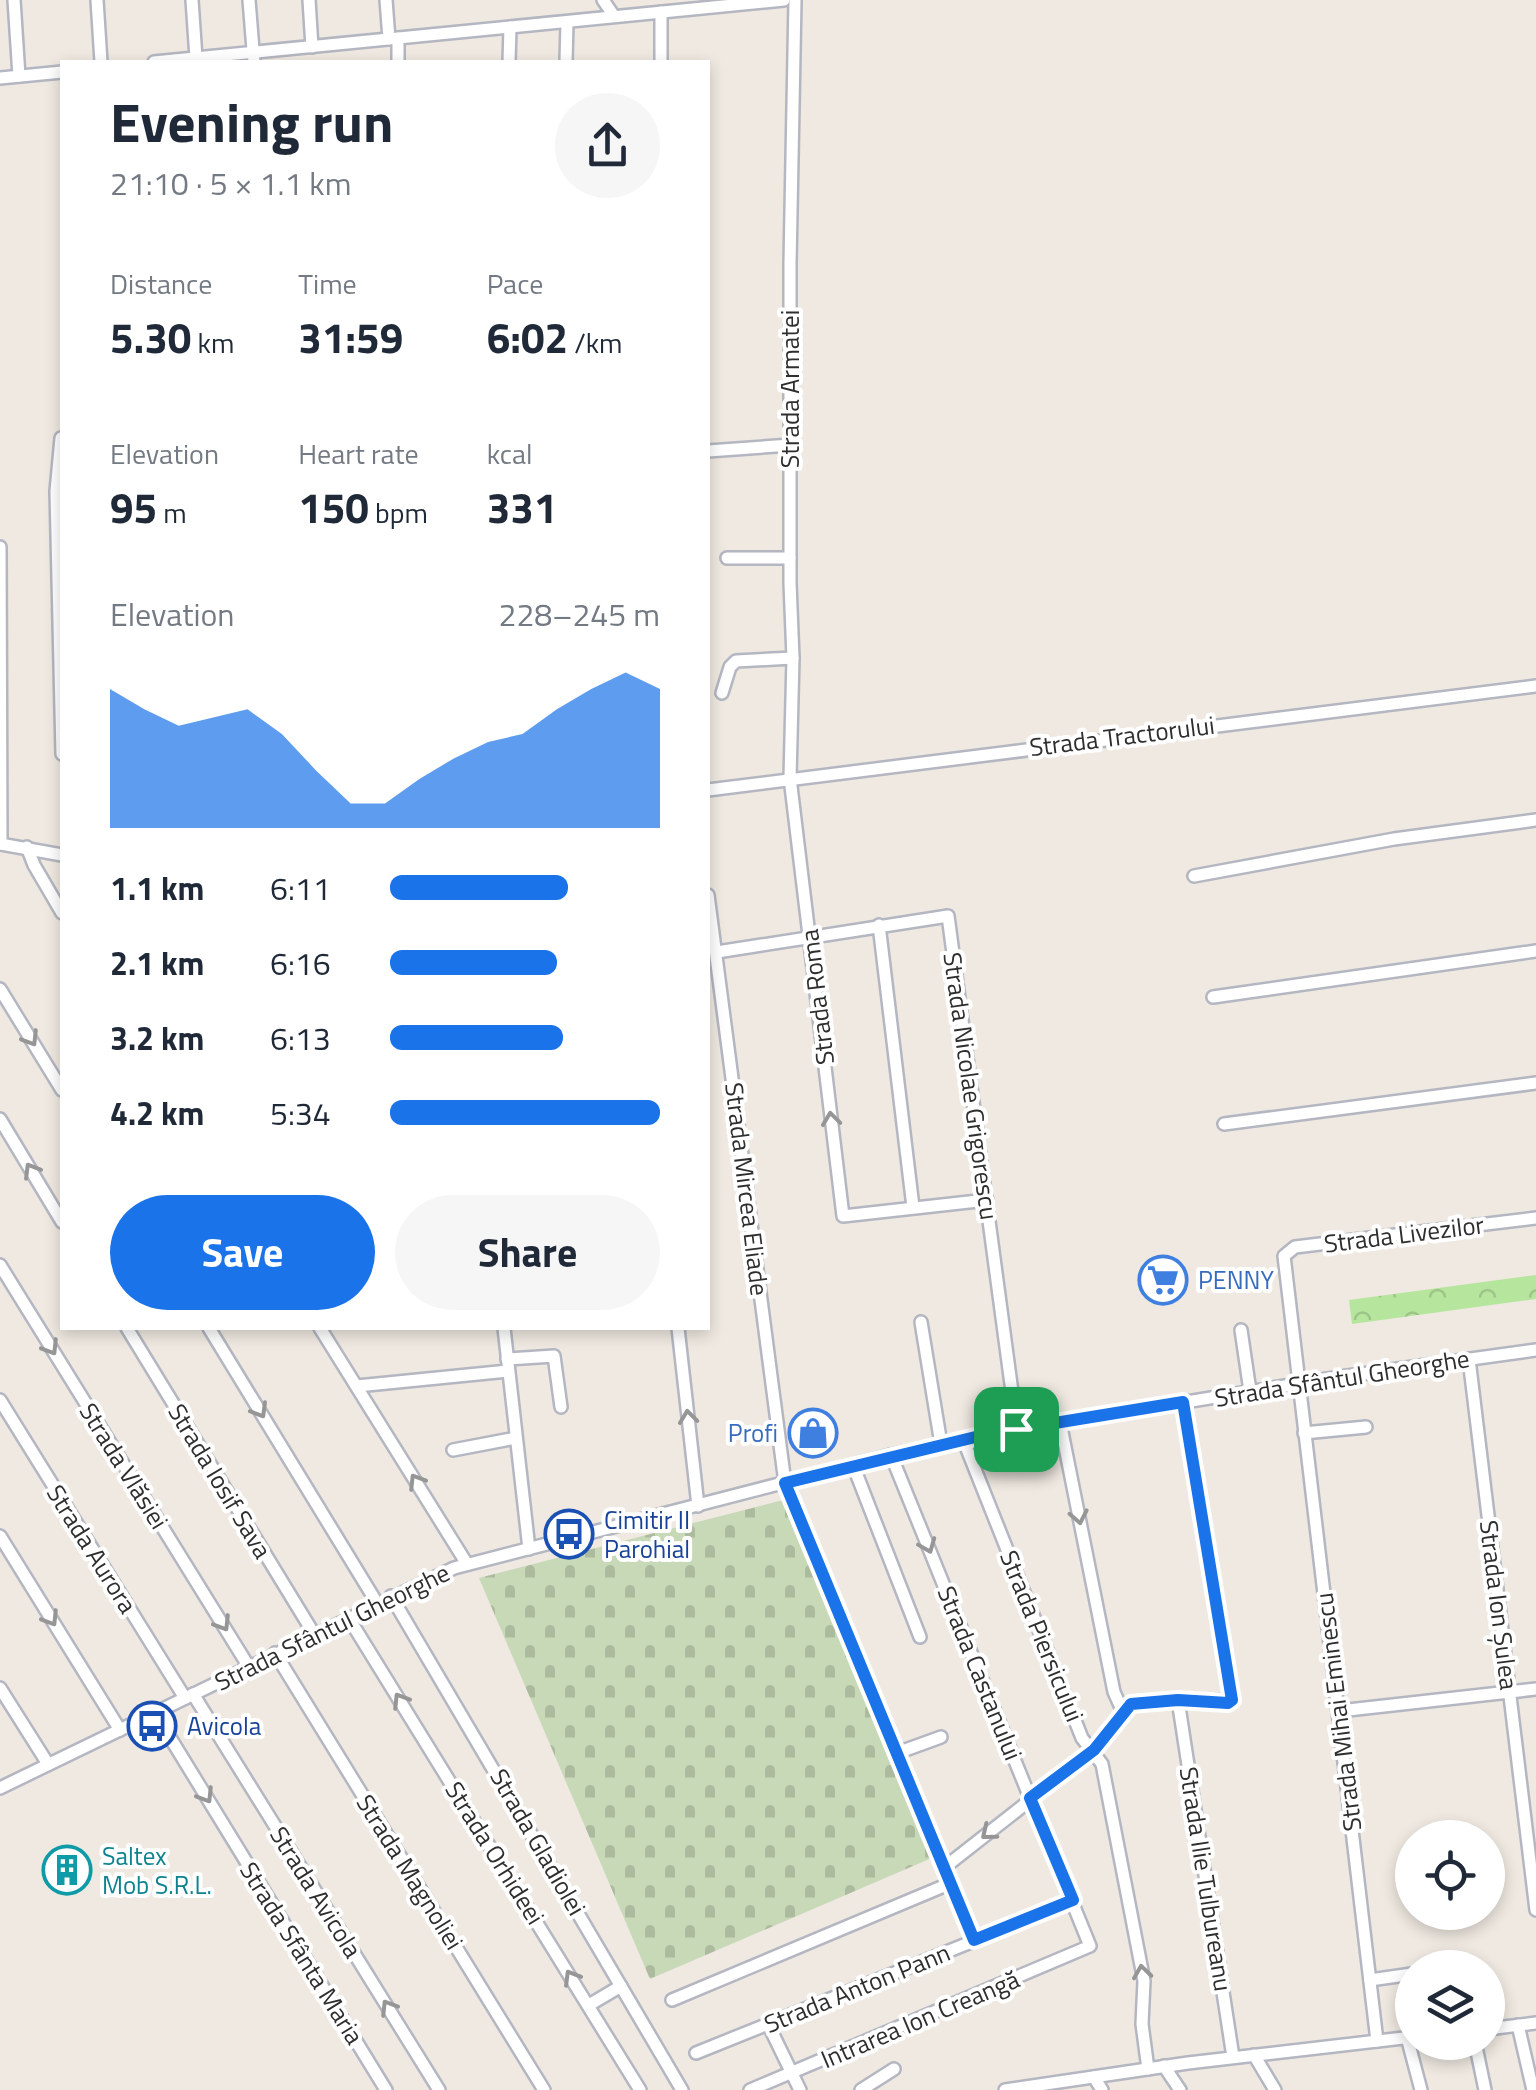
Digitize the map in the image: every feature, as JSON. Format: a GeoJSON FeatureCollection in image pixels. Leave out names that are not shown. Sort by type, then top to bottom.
{"type":"FeatureCollection","features":[{"type":"Feature","properties":{"kind":"street"},"geometry":{"type":"LineString","coordinates":[[14,0],[19,76]]}},
{"type":"Feature","properties":{"kind":"street"},"geometry":{"type":"LineString","coordinates":[[97,0],[101,60]]}},
{"type":"Feature","properties":{"kind":"street"},"geometry":{"type":"LineString","coordinates":[[192,0],[187,60],[254,58],[312,47],[784,0]]}},
{"type":"Feature","properties":{"kind":"street"},"geometry":{"type":"LineString","coordinates":[[249,0],[254,58]]}},
{"type":"Feature","properties":{"kind":"street"},"geometry":{"type":"LineString","coordinates":[[309,0],[312,47]]}},
{"type":"Feature","properties":{"kind":"street"},"geometry":{"type":"LineString","coordinates":[[386,0],[398,60]]}},
{"type":"Feature","properties":{"kind":"street"},"geometry":{"type":"LineString","coordinates":[[603,0],[614,16]]}},
{"type":"Feature","properties":{"kind":"street","name":"Strada Armatei"},"geometry":{"type":"LineString","coordinates":[[790,778],[794,0]]}},
{"type":"Feature","properties":{"kind":"street"},"geometry":{"type":"LineString","coordinates":[[661,12],[661,60]]}},
{"type":"Feature","properties":{"kind":"street"},"geometry":{"type":"LineString","coordinates":[[566,60],[567,22]]}},
{"type":"Feature","properties":{"kind":"street"},"geometry":{"type":"LineString","coordinates":[[509,60],[510,28]]}},
{"type":"Feature","properties":{"kind":"street"},"geometry":{"type":"LineString","coordinates":[[0,78],[60,72]]}},
{"type":"Feature","properties":{"kind":"street"},"geometry":{"type":"LineString","coordinates":[[710,451],[790,445]]}},
{"type":"Feature","properties":{"kind":"street"},"geometry":{"type":"LineString","coordinates":[[60,449],[56,491],[60,666]]}},
{"type":"Feature","properties":{"kind":"street"},"geometry":{"type":"LineString","coordinates":[[0,547],[0,844],[60,855]]}},
{"type":"Feature","properties":{"kind":"street"},"geometry":{"type":"LineString","coordinates":[[726,558],[790,558]]}},
{"type":"Feature","properties":{"kind":"street"},"geometry":{"type":"LineString","coordinates":[[722,693],[730,667],[736,662],[793,658]]}},
{"type":"Feature","properties":{"kind":"street","name":"Strada Tractorului"},"geometry":{"type":"LineString","coordinates":[[710,790],[1536,686]]}},
{"type":"Feature","properties":{"kind":"street","name":"Strada Roma"},"geometry":{"type":"LineString","coordinates":[[790,778],[843,1216],[914,1207]]}},
{"type":"Feature","properties":{"kind":"street"},"geometry":{"type":"LineString","coordinates":[[1194,876],[1394,839],[1536,820]]}},
{"type":"Feature","properties":{"kind":"street"},"geometry":{"type":"LineString","coordinates":[[27,847],[60,910]]}},
{"type":"Feature","properties":{"kind":"street","name":"Strada Mircea Eliade"},"geometry":{"type":"LineString","coordinates":[[710,908],[785,1483],[974,1940]]}},
{"type":"Feature","properties":{"kind":"street","name":"Strada Nicolae Grigorescu"},"geometry":{"type":"LineString","coordinates":[[717,952],[948,916],[1016,1429]]}},
{"type":"Feature","properties":{"kind":"street"},"geometry":{"type":"LineString","coordinates":[[879,925],[914,1207],[986,1200]]}},
{"type":"Feature","properties":{"kind":"street"},"geometry":{"type":"LineString","coordinates":[[1213,998],[1536,951]]}},
{"type":"Feature","properties":{"kind":"street"},"geometry":{"type":"LineString","coordinates":[[0,989],[60,1087]]}},
{"type":"Feature","properties":{"kind":"street"},"geometry":{"type":"LineString","coordinates":[[1224,1124],[1536,1083]]}},
{"type":"Feature","properties":{"kind":"street"},"geometry":{"type":"LineString","coordinates":[[0,1119],[60,1219]]}},
{"type":"Feature","properties":{"kind":"street","name":"Strada Livezilor"},"geometry":{"type":"LineString","coordinates":[[1298,1383],[1284,1262],[1290,1248],[1536,1218]]}},
{"type":"Feature","properties":{"kind":"street","name":"Strada Vlăsiei"},"geometry":{"type":"LineString","coordinates":[[0,1266],[249,1666]]}},
{"type":"Feature","properties":{"kind":"street"},"geometry":{"type":"LineString","coordinates":[[921,1322],[941,1444]]}},
{"type":"Feature","properties":{"kind":"street","name":"Strada Iosif Sava"},"geometry":{"type":"LineString","coordinates":[[128,1330],[314,1634]]}},
{"type":"Feature","properties":{"kind":"street"},"geometry":{"type":"LineString","coordinates":[[210,1330],[376,1603]]}},
{"type":"Feature","properties":{"kind":"street"},"geometry":{"type":"LineString","coordinates":[[321,1330],[467,1564]]}},
{"type":"Feature","properties":{"kind":"street"},"geometry":{"type":"LineString","coordinates":[[504,1330],[529,1549]]}},
{"type":"Feature","properties":{"kind":"street"},"geometry":{"type":"LineString","coordinates":[[678,1330],[698,1506]]}},
{"type":"Feature","properties":{"kind":"street"},"geometry":{"type":"LineString","coordinates":[[1240,1330],[1250,1391]]}},
{"type":"Feature","properties":{"kind":"street","name":"Strada Sfântul Gheorghe"},"geometry":{"type":"LineString","coordinates":[[0,1788],[390,1596],[467,1564],[963,1439],[1298,1383],[1536,1350]]}},
{"type":"Feature","properties":{"kind":"street"},"geometry":{"type":"LineString","coordinates":[[357,1386],[507,1365],[552,1354],[556,1359],[562,1407]]}},
{"type":"Feature","properties":{"kind":"street","name":"Strada Ion Șulea"},"geometry":{"type":"LineString","coordinates":[[1469,1359],[1536,1910]]}},
{"type":"Feature","properties":{"kind":"street","name":"Strada Mihai Eminescu"},"geometry":{"type":"LineString","coordinates":[[1298,1383],[1378,2040]]}},
{"type":"Feature","properties":{"kind":"street","name":"Strada Aurora"},"geometry":{"type":"LineString","coordinates":[[0,1400],[189,1696]]}},
{"type":"Feature","properties":{"kind":"street"},"geometry":{"type":"LineString","coordinates":[[945,1868],[1094,1750],[1123,1712],[1137,1702],[1232,1700],[1183,1402]]}},
{"type":"Feature","properties":{"kind":"street"},"geometry":{"type":"LineString","coordinates":[[1060,1422],[1114,1692],[1123,1712]]}},
{"type":"Feature","properties":{"kind":"street"},"geometry":{"type":"LineString","coordinates":[[1304,1433],[1366,1427]]}},
{"type":"Feature","properties":{"kind":"street"},"geometry":{"type":"LineString","coordinates":[[454,1450],[516,1438]]}},
{"type":"Feature","properties":{"kind":"street","name":"Strada Piersicului"},"geometry":{"type":"LineString","coordinates":[[963,1439],[1082,1738],[1102,1764],[1142,1968],[1142,2024],[1148,2069]]}},
{"type":"Feature","properties":{"kind":"street","name":"Strada Castanului"},"geometry":{"type":"LineString","coordinates":[[892,1456],[1090,1946]]}},
{"type":"Feature","properties":{"kind":"street"},"geometry":{"type":"LineString","coordinates":[[854,1465],[920,1637]]}},
{"type":"Feature","properties":{"kind":"street"},"geometry":{"type":"LineString","coordinates":[[0,1536],[120,1730]]}},
{"type":"Feature","properties":{"kind":"street","name":"Strada Gladiolei"},"geometry":{"type":"LineString","coordinates":[[390,1596],[682,2090]]}},
{"type":"Feature","properties":{"kind":"street","name":"Strada Orhideei"},"geometry":{"type":"LineString","coordinates":[[348,1617],[640,2090]]}},
{"type":"Feature","properties":{"kind":"street","name":"Strada Magnoliei"},"geometry":{"type":"LineString","coordinates":[[275,1653],[544,2090]]}},
{"type":"Feature","properties":{"kind":"street"},"geometry":{"type":"LineString","coordinates":[[0,1688],[48,1764]]}},
{"type":"Feature","properties":{"kind":"street"},"geometry":{"type":"LineString","coordinates":[[1339,1711],[1536,1689]]}},
{"type":"Feature","properties":{"kind":"street","name":"Strada Avicola"},"geometry":{"type":"LineString","coordinates":[[189,1696],[439,2090]]}},
{"type":"Feature","properties":{"kind":"street","name":"Strada Ilie Tulbureanu"},"geometry":{"type":"LineString","coordinates":[[1178,1700],[1233,2057]]}},
{"type":"Feature","properties":{"kind":"street","name":"Strada Sfânta Maria"},"geometry":{"type":"LineString","coordinates":[[155,1713],[386,2090]]}},
{"type":"Feature","properties":{"kind":"street"},"geometry":{"type":"LineString","coordinates":[[897,1753],[940,1737]]}},
{"type":"Feature","properties":{"kind":"street"},"geometry":{"type":"LineString","coordinates":[[672,2000],[951,1883]]}},
{"type":"Feature","properties":{"kind":"street","name":"Strada Anton Pann"},"geometry":{"type":"LineString","coordinates":[[696,2053],[1073,1900]]}},
{"type":"Feature","properties":{"kind":"street","name":"Intrarea Ion Creangă"},"geometry":{"type":"LineString","coordinates":[[750,2090],[1090,1946]]}},
{"type":"Feature","properties":{"kind":"street"},"geometry":{"type":"LineString","coordinates":[[1370,1980],[1395,1976]]}},
{"type":"Feature","properties":{"kind":"street"},"geometry":{"type":"LineString","coordinates":[[588,2005],[622,1986]]}},
{"type":"Feature","properties":{"kind":"street"},"geometry":{"type":"LineString","coordinates":[[1505,2027],[1536,2023]]}},
{"type":"Feature","properties":{"kind":"street"},"geometry":{"type":"LineString","coordinates":[[768,2024],[800,2090]]}},
{"type":"Feature","properties":{"kind":"street"},"geometry":{"type":"LineString","coordinates":[[1518,2025],[1532,2090]]}},
{"type":"Feature","properties":{"kind":"street"},"geometry":{"type":"LineString","coordinates":[[1005,2090],[1395,2038]]}},
{"type":"Feature","properties":{"kind":"street"},"geometry":{"type":"LineString","coordinates":[[1254,2055],[1275,2090]]}},
{"type":"Feature","properties":{"kind":"street"},"geometry":{"type":"LineString","coordinates":[[1415,2060],[1421,2090]]}},
{"type":"Feature","properties":{"kind":"street"},"geometry":{"type":"LineString","coordinates":[[1480,2060],[1486,2090]]}},
{"type":"Feature","properties":{"kind":"street"},"geometry":{"type":"LineString","coordinates":[[1164,2066],[1180,2090]]}},
{"type":"Feature","properties":{"kind":"street"},"geometry":{"type":"LineString","coordinates":[[861,2090],[894,2069]]}},
{"type":"Feature","properties":{"kind":"street"},"geometry":{"type":"LineString","coordinates":[[1094,2076],[1102,2090]]}},
{"type":"Feature","properties":{"kind":"green space"},"geometry":{"type":"Polygon","coordinates":[[[1536,1275],[1536,1299],[1352,1324],[1349,1300],[1536,1275]]]}},
{"type":"Feature","properties":{"kind":"green space"},"geometry":{"type":"Polygon","coordinates":[[[783,1500],[934,1857],[650,1979],[479,1578],[783,1500]]]}},
{"type":"Feature","properties":{"kind":"place","name":"PENNY"},"geometry":{"type":"Point","coordinates":[1163,1280]}},
{"type":"Feature","properties":{"kind":"place","name":"Profi"},"geometry":{"type":"Point","coordinates":[813,1433]}},
{"type":"Feature","properties":{"kind":"place","name":"Cimitir II Parohial"},"geometry":{"type":"Point","coordinates":[569,1534]}},
{"type":"Feature","properties":{"kind":"place","name":"Avicola"},"geometry":{"type":"Point","coordinates":[152,1726]}},
{"type":"Feature","properties":{"kind":"place","name":"Saltex Mob S.R.L."},"geometry":{"type":"Point","coordinates":[67,1870]}},
{"type":"Feature","properties":{"kind":"route"},"geometry":{"type":"LineString","coordinates":[[1183,1402],[1234,1695],[1228,1703],[1178,1700],[1131,1704],[1094,1750],[1030,1798],[1073,1900],[974,1940],[785,1483],[1016,1429],[1183,1402]]}}]}
